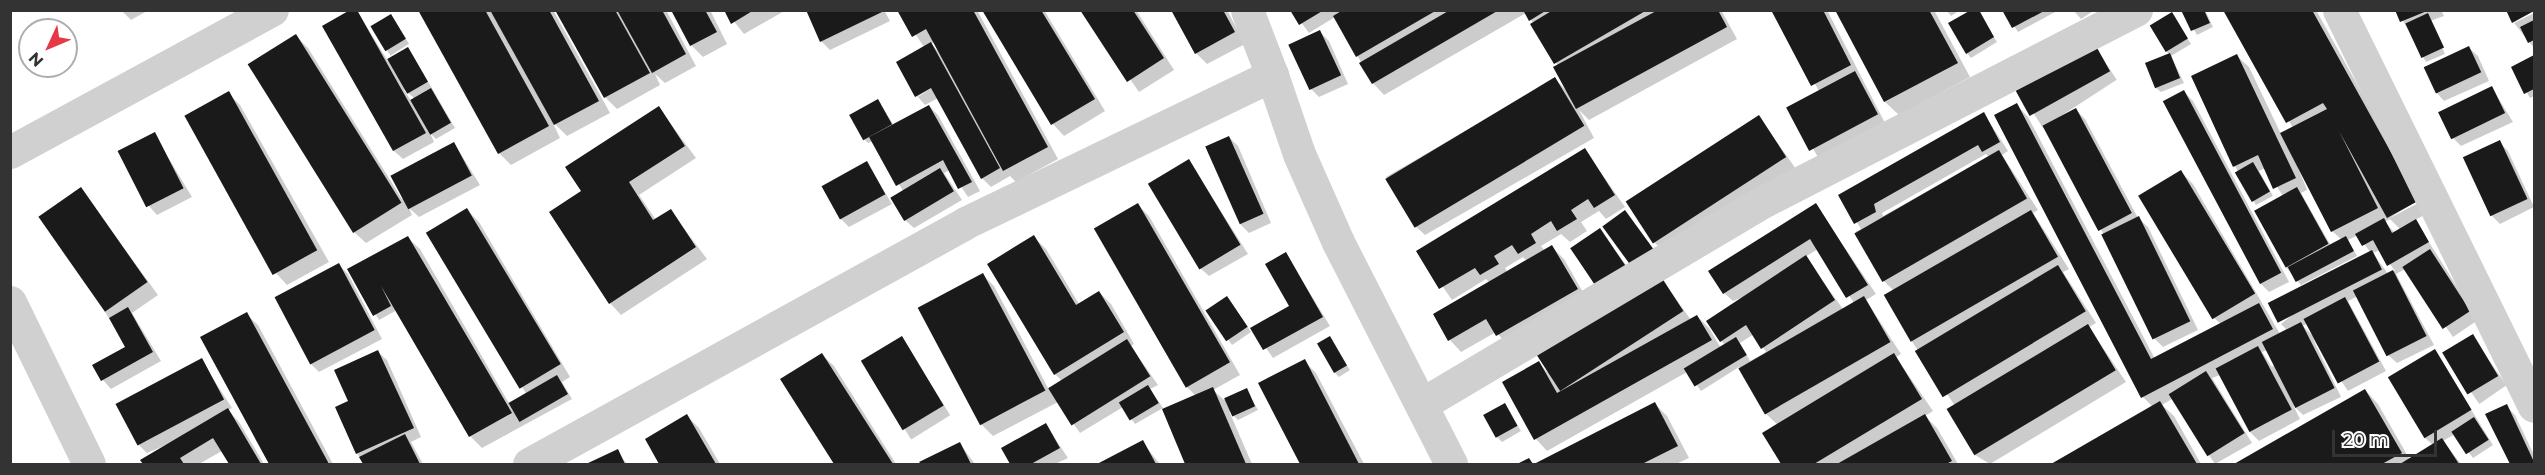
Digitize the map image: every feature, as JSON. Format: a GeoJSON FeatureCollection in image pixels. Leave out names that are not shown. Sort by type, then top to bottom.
{"type":"FeatureCollection","features":[{"type":"Feature","properties":{"kind":"street"},"geometry":{"type":"LineString","coordinates":[[10,152],[272,10]]}},
{"type":"Feature","properties":{"kind":"street"},"geometry":{"type":"LineString","coordinates":[[1247,10],[1299,154],[1338,242],[1451,465]]}},
{"type":"Feature","properties":{"kind":"street"},"geometry":{"type":"LineString","coordinates":[[1422,404],[1766,200],[2136,10]]}},
{"type":"Feature","properties":{"kind":"street"},"geometry":{"type":"LineString","coordinates":[[2339,10],[2535,406]]}},
{"type":"Feature","properties":{"kind":"street"},"geometry":{"type":"LineString","coordinates":[[529,465],[964,224],[1272,75]]}},
{"type":"Feature","properties":{"kind":"street"},"geometry":{"type":"LineString","coordinates":[[10,302],[89,465]]}},
{"type":"Feature","properties":{"kind":"building"},"geometry":{"type":"Polygon","coordinates":[[[350,10],[357,10],[426,133],[393,151],[322,26],[350,10]]]}},
{"type":"Feature","properties":{"kind":"building"},"geometry":{"type":"Polygon","coordinates":[[[418,10],[485,10],[549,126],[498,154],[418,10]]]}},
{"type":"Feature","properties":{"kind":"building"},"geometry":{"type":"Polygon","coordinates":[[[490,10],[549,10],[599,101],[554,125],[490,10]]]}},
{"type":"Feature","properties":{"kind":"building"},"geometry":{"type":"Polygon","coordinates":[[[555,10],[615,10],[650,73],[604,98],[555,10]]]}},
{"type":"Feature","properties":{"kind":"building"},"geometry":{"type":"Polygon","coordinates":[[[617,10],[662,10],[686,54],[652,73],[617,10]]]}},
{"type":"Feature","properties":{"kind":"building"},"geometry":{"type":"Polygon","coordinates":[[[671,10],[705,10],[717,32],[690,46],[671,10]]]}},
{"type":"Feature","properties":{"kind":"building"},"geometry":{"type":"Polygon","coordinates":[[[724,10],[754,10],[731,24],[724,10]]]}},
{"type":"Feature","properties":{"kind":"building"},"geometry":{"type":"Polygon","coordinates":[[[806,10],[881,10],[882,12],[820,42],[806,10]]]}},
{"type":"Feature","properties":{"kind":"building"},"geometry":{"type":"Polygon","coordinates":[[[897,10],[973,10],[1048,147],[1003,171],[926,29],[912,37],[897,10]]]}},
{"type":"Feature","properties":{"kind":"building"},"geometry":{"type":"Polygon","coordinates":[[[982,10],[1041,10],[1095,99],[1051,125],[982,10]]]}},
{"type":"Feature","properties":{"kind":"building"},"geometry":{"type":"Polygon","coordinates":[[[1080,10],[1133,10],[1164,58],[1127,82],[1080,10]]]}},
{"type":"Feature","properties":{"kind":"building"},"geometry":{"type":"Polygon","coordinates":[[[1171,10],[1223,10],[1235,32],[1195,54],[1171,10]]]}},
{"type":"Feature","properties":{"kind":"building"},"geometry":{"type":"Polygon","coordinates":[[[1290,10],[1324,10],[1299,25],[1290,10]]]}},
{"type":"Feature","properties":{"kind":"building"},"geometry":{"type":"Polygon","coordinates":[[[1343,10],[1437,10],[1356,57],[1333,16],[1343,10]]]}},
{"type":"Feature","properties":{"kind":"building"},"geometry":{"type":"Polygon","coordinates":[[[1450,10],[1499,10],[1372,84],[1359,63],[1450,10]]]}},
{"type":"Feature","properties":{"kind":"building"},"geometry":{"type":"Polygon","coordinates":[[[1523,10],[1547,10],[1529,21],[1523,10]]]}},
{"type":"Feature","properties":{"kind":"building"},"geometry":{"type":"Polygon","coordinates":[[[1553,10],[1647,10],[1554,64],[1530,24],[1553,10]]]}},
{"type":"Feature","properties":{"kind":"building"},"geometry":{"type":"Polygon","coordinates":[[[1658,10],[1718,10],[1727,27],[1576,109],[1553,67],[1658,10]]]}},
{"type":"Feature","properties":{"kind":"building"},"geometry":{"type":"Polygon","coordinates":[[[1771,10],[1823,10],[1851,65],[1811,86],[1771,10]]]}},
{"type":"Feature","properties":{"kind":"building"},"geometry":{"type":"Polygon","coordinates":[[[1835,10],[1929,10],[1958,63],[1884,102],[1835,10]]]}},
{"type":"Feature","properties":{"kind":"building"},"geometry":{"type":"Polygon","coordinates":[[[1971,10],[1979,10],[1994,37],[1966,54],[1948,23],[1971,10]]]}},
{"type":"Feature","properties":{"kind":"building"},"geometry":{"type":"Polygon","coordinates":[[[2002,10],[2046,10],[2012,28],[2002,10]]]}},
{"type":"Feature","properties":{"kind":"building"},"geometry":{"type":"Polygon","coordinates":[[[2181,10],[2204,10],[2210,23],[2191,31],[2181,10]]]}},
{"type":"Feature","properties":{"kind":"building"},"geometry":{"type":"Polygon","coordinates":[[[2223,10],[2312,10],[2418,201],[2387,218],[2339,131],[2378,208],[2331,232],[2280,133],[2327,109],[2323,103],[2286,123],[2223,10]]]}},
{"type":"Feature","properties":{"kind":"building"},"geometry":{"type":"Polygon","coordinates":[[[2395,10],[2427,10],[2427,11],[2400,22],[2395,10]]]}},
{"type":"Feature","properties":{"kind":"building"},"geometry":{"type":"Polygon","coordinates":[[[2506,10],[2534,10],[2534,11],[2512,23],[2506,10]]]}},
{"type":"Feature","properties":{"kind":"building"},"geometry":{"type":"Polygon","coordinates":[[[2172,12],[2188,39],[2166,52],[2150,25],[2172,12]]]}},
{"type":"Feature","properties":{"kind":"building"},"geometry":{"type":"Polygon","coordinates":[[[2428,13],[2444,47],[2421,58],[2405,24],[2428,13]]]}},
{"type":"Feature","properties":{"kind":"building"},"geometry":{"type":"Polygon","coordinates":[[[391,14],[406,39],[385,51],[370,26],[391,14]]]}},
{"type":"Feature","properties":{"kind":"building"},"geometry":{"type":"Polygon","coordinates":[[[2534,20],[2534,40],[2528,43],[2520,27],[2534,20]]]}},
{"type":"Feature","properties":{"kind":"building"},"geometry":{"type":"Polygon","coordinates":[[[1320,30],[1341,75],[1309,90],[1288,45],[1320,30]]]}},
{"type":"Feature","properties":{"kind":"building"},"geometry":{"type":"Polygon","coordinates":[[[296,34],[401,203],[353,233],[248,64],[296,34]]]}},
{"type":"Feature","properties":{"kind":"building"},"geometry":{"type":"Polygon","coordinates":[[[931,42],[1000,168],[981,179],[931,88],[915,97],[896,62],[931,42]]]}},
{"type":"Feature","properties":{"kind":"building"},"geometry":{"type":"Polygon","coordinates":[[[2096,46],[2110,71],[2030,116],[2016,91],[2096,46]]]}},
{"type":"Feature","properties":{"kind":"building"},"geometry":{"type":"Polygon","coordinates":[[[2469,46],[2481,72],[2436,93],[2424,67],[2469,46]]]}},
{"type":"Feature","properties":{"kind":"building"},"geometry":{"type":"Polygon","coordinates":[[[408,47],[428,82],[407,94],[387,59],[408,47]]]}},
{"type":"Feature","properties":{"kind":"building"},"geometry":{"type":"Polygon","coordinates":[[[2170,53],[2180,78],[2155,88],[2145,63],[2170,53]]]}},
{"type":"Feature","properties":{"kind":"building"},"geometry":{"type":"Polygon","coordinates":[[[2237,54],[2296,178],[2273,189],[2258,155],[2233,167],[2191,76],[2237,54]]]}},
{"type":"Feature","properties":{"kind":"building"},"geometry":{"type":"Polygon","coordinates":[[[2534,55],[2534,89],[2524,94],[2511,67],[2534,55]]]}},
{"type":"Feature","properties":{"kind":"building"},"geometry":{"type":"Polygon","coordinates":[[[1855,71],[1878,114],[1809,151],[1786,108],[1855,71]]]}},
{"type":"Feature","properties":{"kind":"building"},"geometry":{"type":"Polygon","coordinates":[[[1555,77],[1584,126],[1415,228],[1385,179],[1555,77]]]}},
{"type":"Feature","properties":{"kind":"building"},"geometry":{"type":"Polygon","coordinates":[[[2492,86],[2505,113],[2451,139],[2438,112],[2492,86]]]}},
{"type":"Feature","properties":{"kind":"building"},"geometry":{"type":"Polygon","coordinates":[[[431,88],[451,123],[430,135],[410,100],[431,88]]]}},
{"type":"Feature","properties":{"kind":"building"},"geometry":{"type":"Polygon","coordinates":[[[2184,90],[2281,273],[2260,284],[2163,101],[2184,90]]]}},
{"type":"Feature","properties":{"kind":"building"},"geometry":{"type":"Polygon","coordinates":[[[229,91],[317,250],[273,275],[184,116],[229,91]]]}},
{"type":"Feature","properties":{"kind":"building"},"geometry":{"type":"Polygon","coordinates":[[[878,99],[892,124],[863,140],[849,115],[878,99]]]}},
{"type":"Feature","properties":{"kind":"building"},"geometry":{"type":"Polygon","coordinates":[[[2017,103],[2151,359],[2259,303],[2273,329],[2141,398],[1994,115],[2017,103]]]}},
{"type":"Feature","properties":{"kind":"building"},"geometry":{"type":"Polygon","coordinates":[[[929,105],[972,182],[958,189],[943,160],[896,186],[869,137],[929,105]]]}},
{"type":"Feature","properties":{"kind":"building"},"geometry":{"type":"Polygon","coordinates":[[[659,106],[685,146],[629,182],[653,220],[671,209],[696,247],[609,304],[549,212],[581,191],[565,167],[659,106]]]}},
{"type":"Feature","properties":{"kind":"building"},"geometry":{"type":"Polygon","coordinates":[[[2076,108],[2132,213],[2098,231],[2042,126],[2076,108]]]}},
{"type":"Feature","properties":{"kind":"building"},"geometry":{"type":"Polygon","coordinates":[[[1984,112],[2000,142],[1982,152],[1978,145],[1874,204],[1876,212],[1854,224],[1838,195],[1984,112]]]}},
{"type":"Feature","properties":{"kind":"building"},"geometry":{"type":"Polygon","coordinates":[[[1759,115],[1786,157],[1653,244],[1626,202],[1759,115]]]}},
{"type":"Feature","properties":{"kind":"building"},"geometry":{"type":"Polygon","coordinates":[[[155,132],[184,188],[146,207],[118,151],[155,132]]]}},
{"type":"Feature","properties":{"kind":"building"},"geometry":{"type":"Polygon","coordinates":[[[1229,136],[1264,214],[1240,224],[1205,147],[1229,136]]]}},
{"type":"Feature","properties":{"kind":"building"},"geometry":{"type":"Polygon","coordinates":[[[2500,140],[2527,199],[2490,216],[2463,157],[2500,140]]]}},
{"type":"Feature","properties":{"kind":"building"},"geometry":{"type":"Polygon","coordinates":[[[454,142],[472,176],[408,209],[390,176],[454,142]]]}},
{"type":"Feature","properties":{"kind":"building"},"geometry":{"type":"Polygon","coordinates":[[[1585,148],[1615,195],[1594,208],[1588,199],[1571,210],[1577,219],[1557,231],[1551,221],[1531,234],[1536,243],[1518,254],[1512,245],[1494,256],[1499,264],[1480,275],[1475,268],[1439,289],[1416,251],[1585,148]]]}},
{"type":"Feature","properties":{"kind":"building"},"geometry":{"type":"Polygon","coordinates":[[[1999,150],[2027,198],[1882,282],[1854,234],[1999,150]]]}},
{"type":"Feature","properties":{"kind":"building"},"geometry":{"type":"Polygon","coordinates":[[[1189,159],[1241,245],[1199,269],[1148,184],[1189,159]]]}},
{"type":"Feature","properties":{"kind":"building"},"geometry":{"type":"Polygon","coordinates":[[[867,161],[885,194],[840,219],[822,186],[867,161]]]}},
{"type":"Feature","properties":{"kind":"building"},"geometry":{"type":"Polygon","coordinates":[[[2253,162],[2270,191],[2252,202],[2235,172],[2253,162]]]}},
{"type":"Feature","properties":{"kind":"building"},"geometry":{"type":"Polygon","coordinates":[[[940,168],[954,191],[904,221],[890,198],[940,168]]]}},
{"type":"Feature","properties":{"kind":"building"},"geometry":{"type":"Polygon","coordinates":[[[2181,170],[2255,293],[2212,319],[2138,196],[2181,170]]]}},
{"type":"Feature","properties":{"kind":"building"},"geometry":{"type":"Polygon","coordinates":[[[81,187],[148,282],[105,312],[38,217],[81,187]]]}},
{"type":"Feature","properties":{"kind":"building"},"geometry":{"type":"Polygon","coordinates":[[[2297,187],[2329,244],[2286,268],[2254,211],[2297,187]]]}},
{"type":"Feature","properties":{"kind":"building"},"geometry":{"type":"Polygon","coordinates":[[[1138,203],[1230,362],[1186,388],[1094,229],[1138,203]]]}},
{"type":"Feature","properties":{"kind":"building"},"geometry":{"type":"Polygon","coordinates":[[[1816,203],[1868,285],[1846,298],[1810,239],[1723,294],[1708,271],[1816,203]]]}},
{"type":"Feature","properties":{"kind":"building"},"geometry":{"type":"Polygon","coordinates":[[[467,208],[561,364],[520,389],[426,233],[467,208]]]}},
{"type":"Feature","properties":{"kind":"building"},"geometry":{"type":"Polygon","coordinates":[[[1625,210],[1656,252],[1633,269],[1602,226],[1625,210]]]}},
{"type":"Feature","properties":{"kind":"building"},"geometry":{"type":"Polygon","coordinates":[[[2031,210],[2058,257],[1911,342],[1884,295],[2031,210]]]}},
{"type":"Feature","properties":{"kind":"building"},"geometry":{"type":"Polygon","coordinates":[[[2139,216],[2190,321],[2153,340],[2101,234],[2139,216]]]}},
{"type":"Feature","properties":{"kind":"building"},"geometry":{"type":"Polygon","coordinates":[[[2384,218],[2392,233],[2416,219],[2429,242],[2387,266],[2373,240],[2362,246],[2355,234],[2384,218]]]}},
{"type":"Feature","properties":{"kind":"building"},"geometry":{"type":"Polygon","coordinates":[[[1600,228],[1627,268],[1597,288],[1570,248],[1600,228]]]}},
{"type":"Feature","properties":{"kind":"building"},"geometry":{"type":"Polygon","coordinates":[[[1034,235],[1076,305],[1099,291],[1124,332],[1054,375],[987,264],[1034,235]]]}},
{"type":"Feature","properties":{"kind":"building"},"geometry":{"type":"Polygon","coordinates":[[[408,236],[512,413],[469,437],[381,286],[391,306],[373,316],[347,269],[408,236]]]}},
{"type":"Feature","properties":{"kind":"building"},"geometry":{"type":"Polygon","coordinates":[[[2346,236],[2354,251],[2296,282],[2288,267],[2346,236]]]}},
{"type":"Feature","properties":{"kind":"building"},"geometry":{"type":"Polygon","coordinates":[[[1552,245],[1578,289],[1496,336],[1486,319],[1448,341],[1433,314],[1552,245]]]}},
{"type":"Feature","properties":{"kind":"building"},"geometry":{"type":"Polygon","coordinates":[[[2430,249],[2470,311],[2443,329],[2402,267],[2430,249]]]}},
{"type":"Feature","properties":{"kind":"building"},"geometry":{"type":"Polygon","coordinates":[[[2372,250],[2382,270],[2278,323],[2268,303],[2372,250]]]}},
{"type":"Feature","properties":{"kind":"building"},"geometry":{"type":"Polygon","coordinates":[[[1286,252],[1323,317],[1263,350],[1250,328],[1289,306],[1265,264],[1286,252]]]}},
{"type":"Feature","properties":{"kind":"building"},"geometry":{"type":"Polygon","coordinates":[[[1806,255],[1835,300],[1761,349],[1746,325],[1720,342],[1706,321],[1806,255]]]}},
{"type":"Feature","properties":{"kind":"building"},"geometry":{"type":"Polygon","coordinates":[[[339,263],[375,330],[310,364],[275,297],[339,263]]]}},
{"type":"Feature","properties":{"kind":"building"},"geometry":{"type":"Polygon","coordinates":[[[2058,265],[2086,311],[1943,397],[1915,351],[2058,265]]]}},
{"type":"Feature","properties":{"kind":"building"},"geometry":{"type":"Polygon","coordinates":[[[2393,270],[2427,336],[2387,356],[2353,290],[2393,270]]]}},
{"type":"Feature","properties":{"kind":"building"},"geometry":{"type":"Polygon","coordinates":[[[983,273],[1045,390],[980,425],[918,308],[983,273]]]}},
{"type":"Feature","properties":{"kind":"building"},"geometry":{"type":"Polygon","coordinates":[[[1660,275],[1683,311],[1560,391],[1537,355],[1660,275]]]}},
{"type":"Feature","properties":{"kind":"building"},"geometry":{"type":"Polygon","coordinates":[[[1227,296],[1248,327],[1226,341],[1205,311],[1227,296]]]}},
{"type":"Feature","properties":{"kind":"building"},"geometry":{"type":"Polygon","coordinates":[[[1864,296],[1890,342],[1765,414],[1738,368],[1864,296]]]}},
{"type":"Feature","properties":{"kind":"building"},"geometry":{"type":"Polygon","coordinates":[[[2345,297],[2379,361],[2338,384],[2304,319],[2345,297]]]}},
{"type":"Feature","properties":{"kind":"building"},"geometry":{"type":"Polygon","coordinates":[[[128,307],[153,352],[101,381],[92,365],[125,347],[109,318],[128,307]]]}},
{"type":"Feature","properties":{"kind":"building"},"geometry":{"type":"Polygon","coordinates":[[[247,312],[329,464],[269,464],[200,337],[247,312]]]}},
{"type":"Feature","properties":{"kind":"building"},"geometry":{"type":"Polygon","coordinates":[[[1697,315],[1712,340],[1534,440],[1502,382],[1539,361],[1557,393],[1697,315]]]}},
{"type":"Feature","properties":{"kind":"building"},"geometry":{"type":"Polygon","coordinates":[[[2301,322],[2335,388],[2295,408],[2262,342],[2301,322]]]}},
{"type":"Feature","properties":{"kind":"building"},"geometry":{"type":"Polygon","coordinates":[[[2088,324],[2116,370],[1974,455],[1947,409],[2088,324]]]}},
{"type":"Feature","properties":{"kind":"building"},"geometry":{"type":"Polygon","coordinates":[[[2473,334],[2498,376],[2467,395],[2442,353],[2473,334]]]}},
{"type":"Feature","properties":{"kind":"building"},"geometry":{"type":"Polygon","coordinates":[[[902,336],[944,405],[903,430],[861,361],[902,336]]]}},
{"type":"Feature","properties":{"kind":"building"},"geometry":{"type":"Polygon","coordinates":[[[1330,336],[1347,365],[1334,373],[1317,344],[1330,336]]]}},
{"type":"Feature","properties":{"kind":"building"},"geometry":{"type":"Polygon","coordinates":[[[1736,337],[1747,355],[1695,386],[1684,368],[1736,337]]]}},
{"type":"Feature","properties":{"kind":"building"},"geometry":{"type":"Polygon","coordinates":[[[1127,339],[1150,376],[1071,426],[1048,388],[1127,339]]]}},
{"type":"Feature","properties":{"kind":"building"},"geometry":{"type":"Polygon","coordinates":[[[2258,346],[2292,410],[2249,432],[2216,369],[2258,346]]]}},
{"type":"Feature","properties":{"kind":"building"},"geometry":{"type":"Polygon","coordinates":[[[2435,349],[2472,410],[2424,438],[2388,377],[2435,349]]]}},
{"type":"Feature","properties":{"kind":"building"},"geometry":{"type":"Polygon","coordinates":[[[378,350],[414,428],[356,454],[335,407],[348,401],[334,370],[378,350]]]}},
{"type":"Feature","properties":{"kind":"building"},"geometry":{"type":"Polygon","coordinates":[[[822,353],[893,464],[834,464],[780,379],[822,353]]]}},
{"type":"Feature","properties":{"kind":"building"},"geometry":{"type":"Polygon","coordinates":[[[1894,353],[1922,399],[1814,464],[1781,464],[1762,433],[1894,353]]]}},
{"type":"Feature","properties":{"kind":"building"},"geometry":{"type":"Polygon","coordinates":[[[202,358],[224,399],[138,446],[115,404],[202,358]]]}},
{"type":"Feature","properties":{"kind":"building"},"geometry":{"type":"Polygon","coordinates":[[[1305,359],[1359,464],[1300,464],[1258,383],[1305,359]]]}},
{"type":"Feature","properties":{"kind":"building"},"geometry":{"type":"Polygon","coordinates":[[[2206,371],[2245,433],[2207,456],[2169,394],[2206,371]]]}},
{"type":"Feature","properties":{"kind":"building"},"geometry":{"type":"Polygon","coordinates":[[[557,375],[568,394],[520,422],[509,403],[557,375]]]}},
{"type":"Feature","properties":{"kind":"building"},"geometry":{"type":"Polygon","coordinates":[[[1148,385],[1159,403],[1130,421],[1119,403],[1148,385]]]}},
{"type":"Feature","properties":{"kind":"building"},"geometry":{"type":"Polygon","coordinates":[[[1213,387],[1246,464],[1185,464],[1162,409],[1213,387]]]}},
{"type":"Feature","properties":{"kind":"building"},"geometry":{"type":"Polygon","coordinates":[[[1247,388],[1255,406],[1232,416],[1224,398],[1247,388]]]}},
{"type":"Feature","properties":{"kind":"building"},"geometry":{"type":"Polygon","coordinates":[[[2365,389],[2402,453],[2382,464],[2234,464],[2365,389]]]}},
{"type":"Feature","properties":{"kind":"building"},"geometry":{"type":"Polygon","coordinates":[[[2160,401],[2197,464],[2051,464],[2160,401]]]}},
{"type":"Feature","properties":{"kind":"building"},"geometry":{"type":"Polygon","coordinates":[[[1655,402],[1678,446],[1642,464],[1534,464],[1655,402]]]}},
{"type":"Feature","properties":{"kind":"building"},"geometry":{"type":"Polygon","coordinates":[[[1505,403],[1518,426],[1496,438],[1483,415],[1505,403]]]}},
{"type":"Feature","properties":{"kind":"building"},"geometry":{"type":"Polygon","coordinates":[[[2507,404],[2534,464],[2510,464],[2485,414],[2507,404]]]}},
{"type":"Feature","properties":{"kind":"building"},"geometry":{"type":"Polygon","coordinates":[[[228,408],[261,464],[229,464],[213,438],[180,458],[184,464],[143,464],[140,460],[228,408]]]}},
{"type":"Feature","properties":{"kind":"building"},"geometry":{"type":"Polygon","coordinates":[[[687,414],[716,464],[659,464],[645,439],[687,414]]]}},
{"type":"Feature","properties":{"kind":"building"},"geometry":{"type":"Polygon","coordinates":[[[1925,414],[1952,461],[1946,464],[1837,464],[1925,414]]]}},
{"type":"Feature","properties":{"kind":"building"},"geometry":{"type":"Polygon","coordinates":[[[2474,417],[2489,440],[2466,454],[2451,432],[2474,417]]]}},
{"type":"Feature","properties":{"kind":"building"},"geometry":{"type":"Polygon","coordinates":[[[1046,423],[1060,448],[1031,464],[1010,464],[1001,448],[1046,423]]]}},
{"type":"Feature","properties":{"kind":"building"},"geometry":{"type":"Polygon","coordinates":[[[405,434],[420,464],[363,464],[359,457],[405,434]]]}},
{"type":"Feature","properties":{"kind":"building"},"geometry":{"type":"Polygon","coordinates":[[[2442,438],[2459,464],[2400,464],[2442,438]]]}},
{"type":"Feature","properties":{"kind":"building"},"geometry":{"type":"Polygon","coordinates":[[[1143,440],[1156,464],[1097,464],[1143,440]]]}},
{"type":"Feature","properties":{"kind":"building"},"geometry":{"type":"Polygon","coordinates":[[[960,442],[971,464],[921,464],[919,462],[960,442]]]}},
{"type":"Feature","properties":{"kind":"building"},"geometry":{"type":"Polygon","coordinates":[[[618,449],[625,464],[586,464],[618,449]]]}},
{"type":"Feature","properties":{"kind":"building"},"geometry":{"type":"Polygon","coordinates":[[[1529,458],[1533,464],[1517,464],[1529,458]]]}}]}
